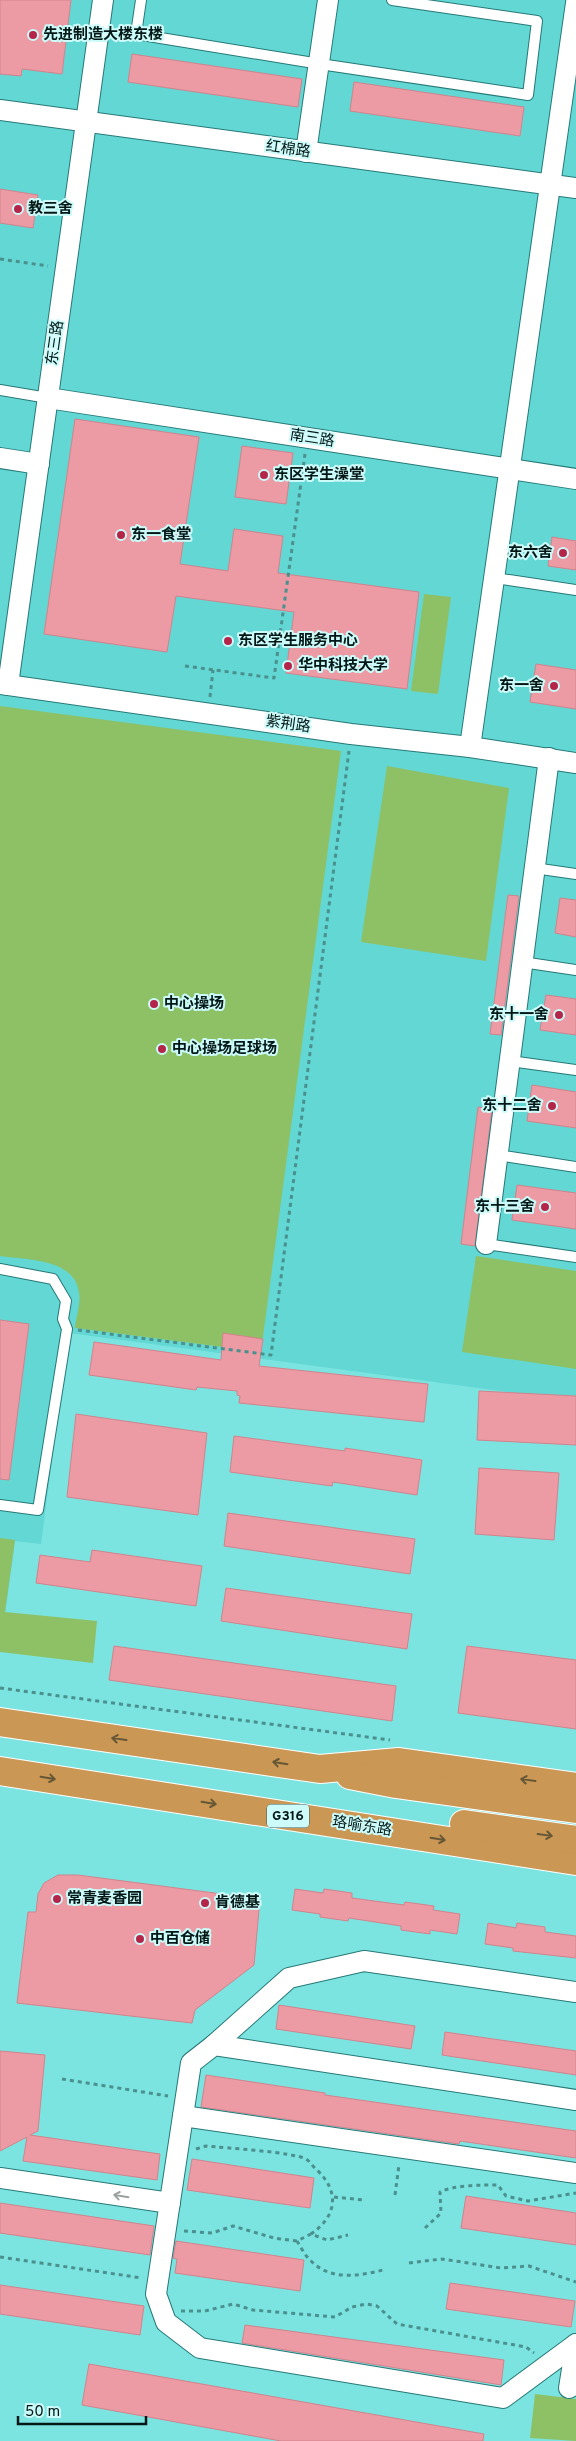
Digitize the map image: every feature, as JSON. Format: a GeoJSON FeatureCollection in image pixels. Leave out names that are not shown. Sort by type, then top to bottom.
{"type":"FeatureCollection","features":[{"type":"Feature","properties":{"kind":"highway"},"geometry":{"type":"LineString","coordinates":[[0,1722],[320,1769],[432,1790],[576,1809]]}},
{"type":"Feature","properties":{"kind":"highway"},"geometry":{"type":"LineString","coordinates":[[320,1769],[399,1762],[576,1787]]}},
{"type":"Feature","properties":{"kind":"highway","name":"珞喻东路"},"geometry":{"type":"LineString","coordinates":[[0,1770],[576,1860]]}},
{"type":"Feature","properties":{"kind":"highway"},"geometry":{"type":"LineString","coordinates":[[311,1819],[393,1816],[576,1840]]}},
{"type":"Feature","properties":{"kind":"street","name":"东三路"},"geometry":{"type":"LineString","coordinates":[[4,685],[48,398],[103,0]]}},
{"type":"Feature","properties":{"kind":"street"},"geometry":{"type":"LineString","coordinates":[[306,152],[328,0]]}},
{"type":"Feature","properties":{"kind":"street"},"geometry":{"type":"LineString","coordinates":[[470,747],[511,470],[549,185],[570,90],[575,13]]}},
{"type":"Feature","properties":{"kind":"street","name":"红棉路"},"geometry":{"type":"LineString","coordinates":[[0,110],[576,188]]}},
{"type":"Feature","properties":{"kind":"street","name":"南三路"},"geometry":{"type":"LineString","coordinates":[[48,398],[576,479]]}},
{"type":"Feature","properties":{"kind":"street"},"geometry":{"type":"LineString","coordinates":[[0,458],[38,464]]}},
{"type":"Feature","properties":{"kind":"street","name":"紫荆路"},"geometry":{"type":"LineString","coordinates":[[4,685],[351,734],[470,747],[576,762]]}},
{"type":"Feature","properties":{"kind":"street"},"geometry":{"type":"LineString","coordinates":[[486,1244],[549,758]]}},
{"type":"Feature","properties":{"kind":"street"},"geometry":{"type":"LineString","coordinates":[[576,1992],[364,1961],[289,1978],[214,2045],[191,2062],[156,2294],[166,2322],[200,2348],[503,2398],[576,2344]]}},
{"type":"Feature","properties":{"kind":"street"},"geometry":{"type":"LineString","coordinates":[[214,2045],[576,2100]]}},
{"type":"Feature","properties":{"kind":"street"},"geometry":{"type":"LineString","coordinates":[[184,2107],[401,2147],[576,2172]]}},
{"type":"Feature","properties":{"kind":"street"},"geometry":{"type":"LineString","coordinates":[[0,2178],[170,2203]]}},
{"type":"Feature","properties":{"kind":"street"},"geometry":{"type":"LineString","coordinates":[[569,2388],[576,2344]]}},
{"type":"Feature","properties":{"kind":"lane"},"geometry":{"type":"LineString","coordinates":[[141,0],[136,34],[528,95],[537,21],[392,0]]}},
{"type":"Feature","properties":{"kind":"lane"},"geometry":{"type":"LineString","coordinates":[[0,390],[48,398]]}},
{"type":"Feature","properties":{"kind":"lane"},"geometry":{"type":"LineString","coordinates":[[495,578],[576,590]]}},
{"type":"Feature","properties":{"kind":"lane"},"geometry":{"type":"LineString","coordinates":[[534,868],[576,874]]}},
{"type":"Feature","properties":{"kind":"lane"},"geometry":{"type":"LineString","coordinates":[[522,962],[576,970]]}},
{"type":"Feature","properties":{"kind":"lane"},"geometry":{"type":"LineString","coordinates":[[510,1061],[576,1070]]}},
{"type":"Feature","properties":{"kind":"lane"},"geometry":{"type":"LineString","coordinates":[[497,1155],[576,1167]]}},
{"type":"Feature","properties":{"kind":"lane"},"geometry":{"type":"LineString","coordinates":[[486,1244],[576,1257]]}},
{"type":"Feature","properties":{"kind":"lane"},"geometry":{"type":"LineString","coordinates":[[0,1269],[53,1279],[66,1301],[64,1319],[67,1329],[38,1510],[0,1506]]}},
{"type":"Feature","properties":{"kind":"path"},"geometry":{"type":"LineString","coordinates":[[0,259],[66,269]]}},
{"type":"Feature","properties":{"kind":"path"},"geometry":{"type":"LineString","coordinates":[[185,666],[274,678],[307,438]]}},
{"type":"Feature","properties":{"kind":"path"},"geometry":{"type":"LineString","coordinates":[[208,714],[213,670]]}},
{"type":"Feature","properties":{"kind":"path"},"geometry":{"type":"LineString","coordinates":[[67,1329],[271,1355],[351,734]]}},
{"type":"Feature","properties":{"kind":"path"},"geometry":{"type":"LineString","coordinates":[[0,1688],[396,1740]]}},
{"type":"Feature","properties":{"kind":"path"},"geometry":{"type":"LineString","coordinates":[[62,2079],[184,2107]]}},
{"type":"Feature","properties":{"kind":"path"},"geometry":{"type":"LineString","coordinates":[[166,2229],[212,2233],[233,2226],[274,2238],[297,2241],[321,2228],[331,2214],[334,2197],[322,2175],[306,2159],[206,2146],[177,2156]]}},
{"type":"Feature","properties":{"kind":"path"},"geometry":{"type":"LineString","coordinates":[[395,2195],[401,2147]]}},
{"type":"Feature","properties":{"kind":"path"},"geometry":{"type":"LineString","coordinates":[[425,2228],[440,2213],[440,2192],[451,2187],[463,2188],[498,2185],[506,2196],[528,2201],[576,2193]]}},
{"type":"Feature","properties":{"kind":"path"},"geometry":{"type":"LineString","coordinates":[[334,2197],[364,2200]]}},
{"type":"Feature","properties":{"kind":"path"},"geometry":{"type":"LineString","coordinates":[[312,2234],[327,2240],[348,2235]]}},
{"type":"Feature","properties":{"kind":"path"},"geometry":{"type":"LineString","coordinates":[[297,2241],[310,2261],[329,2273],[358,2277],[383,2270]]}},
{"type":"Feature","properties":{"kind":"path"},"geometry":{"type":"LineString","coordinates":[[0,2257],[158,2280]]}},
{"type":"Feature","properties":{"kind":"path"},"geometry":{"type":"LineString","coordinates":[[408,2263],[442,2259],[501,2268],[529,2266],[576,2282]]}},
{"type":"Feature","properties":{"kind":"path"},"geometry":{"type":"LineString","coordinates":[[161,2311],[205,2311],[233,2304],[253,2310],[335,2316],[352,2307],[366,2304],[377,2306],[397,2324],[526,2347],[542,2359],[546,2368]]}},
{"type":"Feature","properties":{"kind":"shaded area","name":"华中科技大学"},"geometry":{"type":"Polygon","coordinates":[[[0,0],[576,0],[576,1401],[69,1333],[41,1544],[15,1541],[0,1652],[0,0]]]}},
{"type":"Feature","properties":{"kind":"green space"},"geometry":{"type":"Polygon","coordinates":[[[424,594],[451,597],[438,694],[411,691],[424,594]]]}},
{"type":"Feature","properties":{"kind":"green space","name":"中心操场"},"geometry":{"type":"Polygon","coordinates":[[[0,706],[341,751],[261,1352],[75,1328],[79,1293],[76,1282],[69,1273],[48,1263],[0,1256],[0,706]]]}},
{"type":"Feature","properties":{"kind":"green space"},"geometry":{"type":"Polygon","coordinates":[[[387,766],[509,788],[486,961],[361,942],[387,766]]]}},
{"type":"Feature","properties":{"kind":"green space"},"geometry":{"type":"Polygon","coordinates":[[[476,1256],[576,1271],[576,1369],[462,1352],[476,1256]]]}},
{"type":"Feature","properties":{"kind":"green space"},"geometry":{"type":"Polygon","coordinates":[[[0,1538],[15,1540],[5,1612],[97,1621],[93,1663],[0,1652],[0,1538]]]}},
{"type":"Feature","properties":{"kind":"green space"},"geometry":{"type":"Polygon","coordinates":[[[535,2394],[576,2399],[576,2441],[530,2438],[535,2394]]]}},
{"type":"Feature","properties":{"kind":"building","name":"先进制造大楼东楼"},"geometry":{"type":"Polygon","coordinates":[[[0,0],[71,0],[62,74],[22,69],[21,76],[0,74],[0,0]]]}},
{"type":"Feature","properties":{"kind":"building"},"geometry":{"type":"Polygon","coordinates":[[[132,54],[302,79],[298,107],[128,82],[132,54]]]}},
{"type":"Feature","properties":{"kind":"building"},"geometry":{"type":"Polygon","coordinates":[[[354,82],[524,107],[520,136],[350,111],[354,82]]]}},
{"type":"Feature","properties":{"kind":"building","name":"教三舍"},"geometry":{"type":"Polygon","coordinates":[[[0,189],[38,195],[33,228],[0,223],[0,189]]]}},
{"type":"Feature","properties":{"kind":"building","name":"东一食堂"},"geometry":{"type":"Polygon","coordinates":[[[75,419],[199,437],[180,564],[228,571],[234,529],[283,536],[278,573],[419,592],[407,689],[286,673],[294,612],[176,596],[167,652],[44,634],[75,419]]]}},
{"type":"Feature","properties":{"kind":"building","name":"东区学生澡堂"},"geometry":{"type":"Polygon","coordinates":[[[242,446],[293,453],[286,504],[235,497],[242,446]]]}},
{"type":"Feature","properties":{"kind":"building","name":"东六舍"},"geometry":{"type":"Polygon","coordinates":[[[552,537],[576,541],[576,570],[548,566],[552,537]]]}},
{"type":"Feature","properties":{"kind":"building","name":"东一舍"},"geometry":{"type":"Polygon","coordinates":[[[536,664],[576,670],[576,709],[530,702],[536,664]]]}},
{"type":"Feature","properties":{"kind":"building"},"geometry":{"type":"Polygon","coordinates":[[[508,895],[519,896],[501,1035],[490,1034],[508,895]]]}},
{"type":"Feature","properties":{"kind":"building"},"geometry":{"type":"Polygon","coordinates":[[[560,898],[576,900],[576,937],[555,933],[560,898]]]}},
{"type":"Feature","properties":{"kind":"building","name":"东十一舍"},"geometry":{"type":"Polygon","coordinates":[[[546,995],[576,999],[576,1035],[540,1030],[546,995]]]}},
{"type":"Feature","properties":{"kind":"building","name":"东十二舍"},"geometry":{"type":"Polygon","coordinates":[[[532,1085],[576,1092],[576,1128],[527,1121],[532,1085]]]}},
{"type":"Feature","properties":{"kind":"building"},"geometry":{"type":"Polygon","coordinates":[[[478,1107],[492,1109],[475,1246],[461,1244],[478,1107]]]}},
{"type":"Feature","properties":{"kind":"building","name":"东十三舍"},"geometry":{"type":"Polygon","coordinates":[[[517,1185],[576,1193],[576,1229],[512,1220],[517,1185]]]}},
{"type":"Feature","properties":{"kind":"building"},"geometry":{"type":"Polygon","coordinates":[[[0,1320],[29,1324],[9,1480],[0,1479],[0,1320]]]}},
{"type":"Feature","properties":{"kind":"building"},"geometry":{"type":"Polygon","coordinates":[[[223,1333],[263,1339],[259,1366],[428,1384],[424,1422],[239,1403],[240,1396],[237,1395],[237,1391],[197,1387],[196,1390],[89,1375],[94,1342],[221,1360],[223,1333]]]}},
{"type":"Feature","properties":{"kind":"building"},"geometry":{"type":"Polygon","coordinates":[[[479,1391],[576,1396],[576,1445],[477,1440],[479,1391]]]}},
{"type":"Feature","properties":{"kind":"building"},"geometry":{"type":"Polygon","coordinates":[[[76,1414],[207,1433],[198,1515],[67,1497],[76,1414]]]}},
{"type":"Feature","properties":{"kind":"building"},"geometry":{"type":"Polygon","coordinates":[[[234,1436],[345,1451],[345,1448],[422,1460],[417,1495],[333,1482],[332,1486],[230,1472],[234,1436]]]}},
{"type":"Feature","properties":{"kind":"building"},"geometry":{"type":"Polygon","coordinates":[[[479,1468],[559,1473],[554,1540],[475,1534],[479,1468]]]}},
{"type":"Feature","properties":{"kind":"building"},"geometry":{"type":"Polygon","coordinates":[[[228,1513],[415,1539],[410,1574],[224,1546],[228,1513]]]}},
{"type":"Feature","properties":{"kind":"building"},"geometry":{"type":"Polygon","coordinates":[[[92,1550],[202,1566],[196,1606],[36,1583],[40,1555],[90,1562],[92,1550]]]}},
{"type":"Feature","properties":{"kind":"building"},"geometry":{"type":"Polygon","coordinates":[[[226,1588],[412,1614],[407,1649],[221,1621],[226,1588]]]}},
{"type":"Feature","properties":{"kind":"building"},"geometry":{"type":"Polygon","coordinates":[[[114,1646],[396,1686],[392,1721],[109,1680],[114,1646]]]}},
{"type":"Feature","properties":{"kind":"building"},"geometry":{"type":"Polygon","coordinates":[[[467,1646],[576,1660],[576,1729],[458,1713],[467,1646]]]}},
{"type":"Feature","properties":{"kind":"building","name":"中百仓储"},"geometry":{"type":"Polygon","coordinates":[[[58,1875],[78,1875],[260,1899],[254,1965],[195,2010],[192,2023],[17,2003],[28,1912],[36,1912],[38,1894],[44,1883],[58,1875]]]}},
{"type":"Feature","properties":{"kind":"building"},"geometry":{"type":"Polygon","coordinates":[[[295,1889],[323,1893],[324,1889],[352,1893],[352,1898],[404,1905],[405,1902],[434,1906],[433,1910],[460,1914],[457,1934],[430,1930],[430,1934],[401,1930],[401,1926],[349,1918],[348,1921],[320,1917],[320,1914],[292,1910],[295,1889]]]}},
{"type":"Feature","properties":{"kind":"building"},"geometry":{"type":"Polygon","coordinates":[[[488,1923],[516,1928],[517,1923],[545,1927],[545,1932],[576,1936],[576,1958],[513,1951],[513,1948],[485,1944],[488,1923]]]}},
{"type":"Feature","properties":{"kind":"building"},"geometry":{"type":"Polygon","coordinates":[[[279,2005],[415,2026],[411,2049],[276,2029],[279,2005]]]}},
{"type":"Feature","properties":{"kind":"building"},"geometry":{"type":"Polygon","coordinates":[[[445,2032],[576,2051],[576,2075],[442,2055],[445,2032]]]}},
{"type":"Feature","properties":{"kind":"building"},"geometry":{"type":"Polygon","coordinates":[[[0,2051],[45,2055],[38,2131],[30,2135],[160,2154],[157,2180],[23,2161],[27,2137],[0,2151],[0,2051]]]}},
{"type":"Feature","properties":{"kind":"building"},"geometry":{"type":"Polygon","coordinates":[[[206,2075],[325,2093],[325,2095],[576,2131],[576,2158],[460,2141],[459,2144],[201,2107],[206,2075]]]}},
{"type":"Feature","properties":{"kind":"building"},"geometry":{"type":"Polygon","coordinates":[[[192,2159],[314,2178],[310,2208],[187,2190],[192,2159]]]}},
{"type":"Feature","properties":{"kind":"building"},"geometry":{"type":"Polygon","coordinates":[[[466,2196],[576,2213],[576,2245],[461,2228],[466,2196]]]}},
{"type":"Feature","properties":{"kind":"building"},"geometry":{"type":"Polygon","coordinates":[[[0,2203],[154,2226],[150,2255],[0,2233],[0,2203]]]}},
{"type":"Feature","properties":{"kind":"building"},"geometry":{"type":"Polygon","coordinates":[[[176,2241],[304,2260],[300,2291],[175,2273],[177,2259],[173,2258],[176,2241]]]}},
{"type":"Feature","properties":{"kind":"building"},"geometry":{"type":"Polygon","coordinates":[[[450,2283],[575,2301],[571,2327],[446,2309],[450,2283]]]}},
{"type":"Feature","properties":{"kind":"building"},"geometry":{"type":"Polygon","coordinates":[[[0,2285],[144,2306],[140,2335],[0,2314],[0,2285]]]}},
{"type":"Feature","properties":{"kind":"building"},"geometry":{"type":"Polygon","coordinates":[[[245,2325],[504,2360],[501,2385],[242,2343],[245,2325]]]}},
{"type":"Feature","properties":{"kind":"building"},"geometry":{"type":"Polygon","coordinates":[[[89,2364],[484,2434],[483,2441],[281,2441],[82,2405],[89,2364]]]}},
{"type":"Feature","properties":{"kind":"place","name":"先进制造大楼东楼"},"geometry":{"type":"Point","coordinates":[33,35]}},
{"type":"Feature","properties":{"kind":"place","name":"教三舍"},"geometry":{"type":"Point","coordinates":[18,209]}},
{"type":"Feature","properties":{"kind":"place","name":"东区学生澡堂"},"geometry":{"type":"Point","coordinates":[264,475]}},
{"type":"Feature","properties":{"kind":"place","name":"东一食堂"},"geometry":{"type":"Point","coordinates":[121,535]}},
{"type":"Feature","properties":{"kind":"place","name":"东六舍"},"geometry":{"type":"Point","coordinates":[563,553]}},
{"type":"Feature","properties":{"kind":"place","name":"东区学生服务中心"},"geometry":{"type":"Point","coordinates":[228,641]}},
{"type":"Feature","properties":{"kind":"place","name":"华中科技大学"},"geometry":{"type":"Point","coordinates":[288,666]}},
{"type":"Feature","properties":{"kind":"place","name":"东一舍"},"geometry":{"type":"Point","coordinates":[554,686]}},
{"type":"Feature","properties":{"kind":"place","name":"中心操场"},"geometry":{"type":"Point","coordinates":[154,1004]}},
{"type":"Feature","properties":{"kind":"place","name":"东十一舍"},"geometry":{"type":"Point","coordinates":[559,1015]}},
{"type":"Feature","properties":{"kind":"place","name":"中心操场足球场"},"geometry":{"type":"Point","coordinates":[162,1049]}},
{"type":"Feature","properties":{"kind":"place","name":"东十二舍"},"geometry":{"type":"Point","coordinates":[552,1106]}},
{"type":"Feature","properties":{"kind":"place","name":"东十三舍"},"geometry":{"type":"Point","coordinates":[545,1207]}},
{"type":"Feature","properties":{"kind":"place","name":"常青麦香园"},"geometry":{"type":"Point","coordinates":[57,1899]}},
{"type":"Feature","properties":{"kind":"place","name":"肯德基"},"geometry":{"type":"Point","coordinates":[205,1903]}},
{"type":"Feature","properties":{"kind":"place","name":"中百仓储"},"geometry":{"type":"Point","coordinates":[140,1939]}}]}
